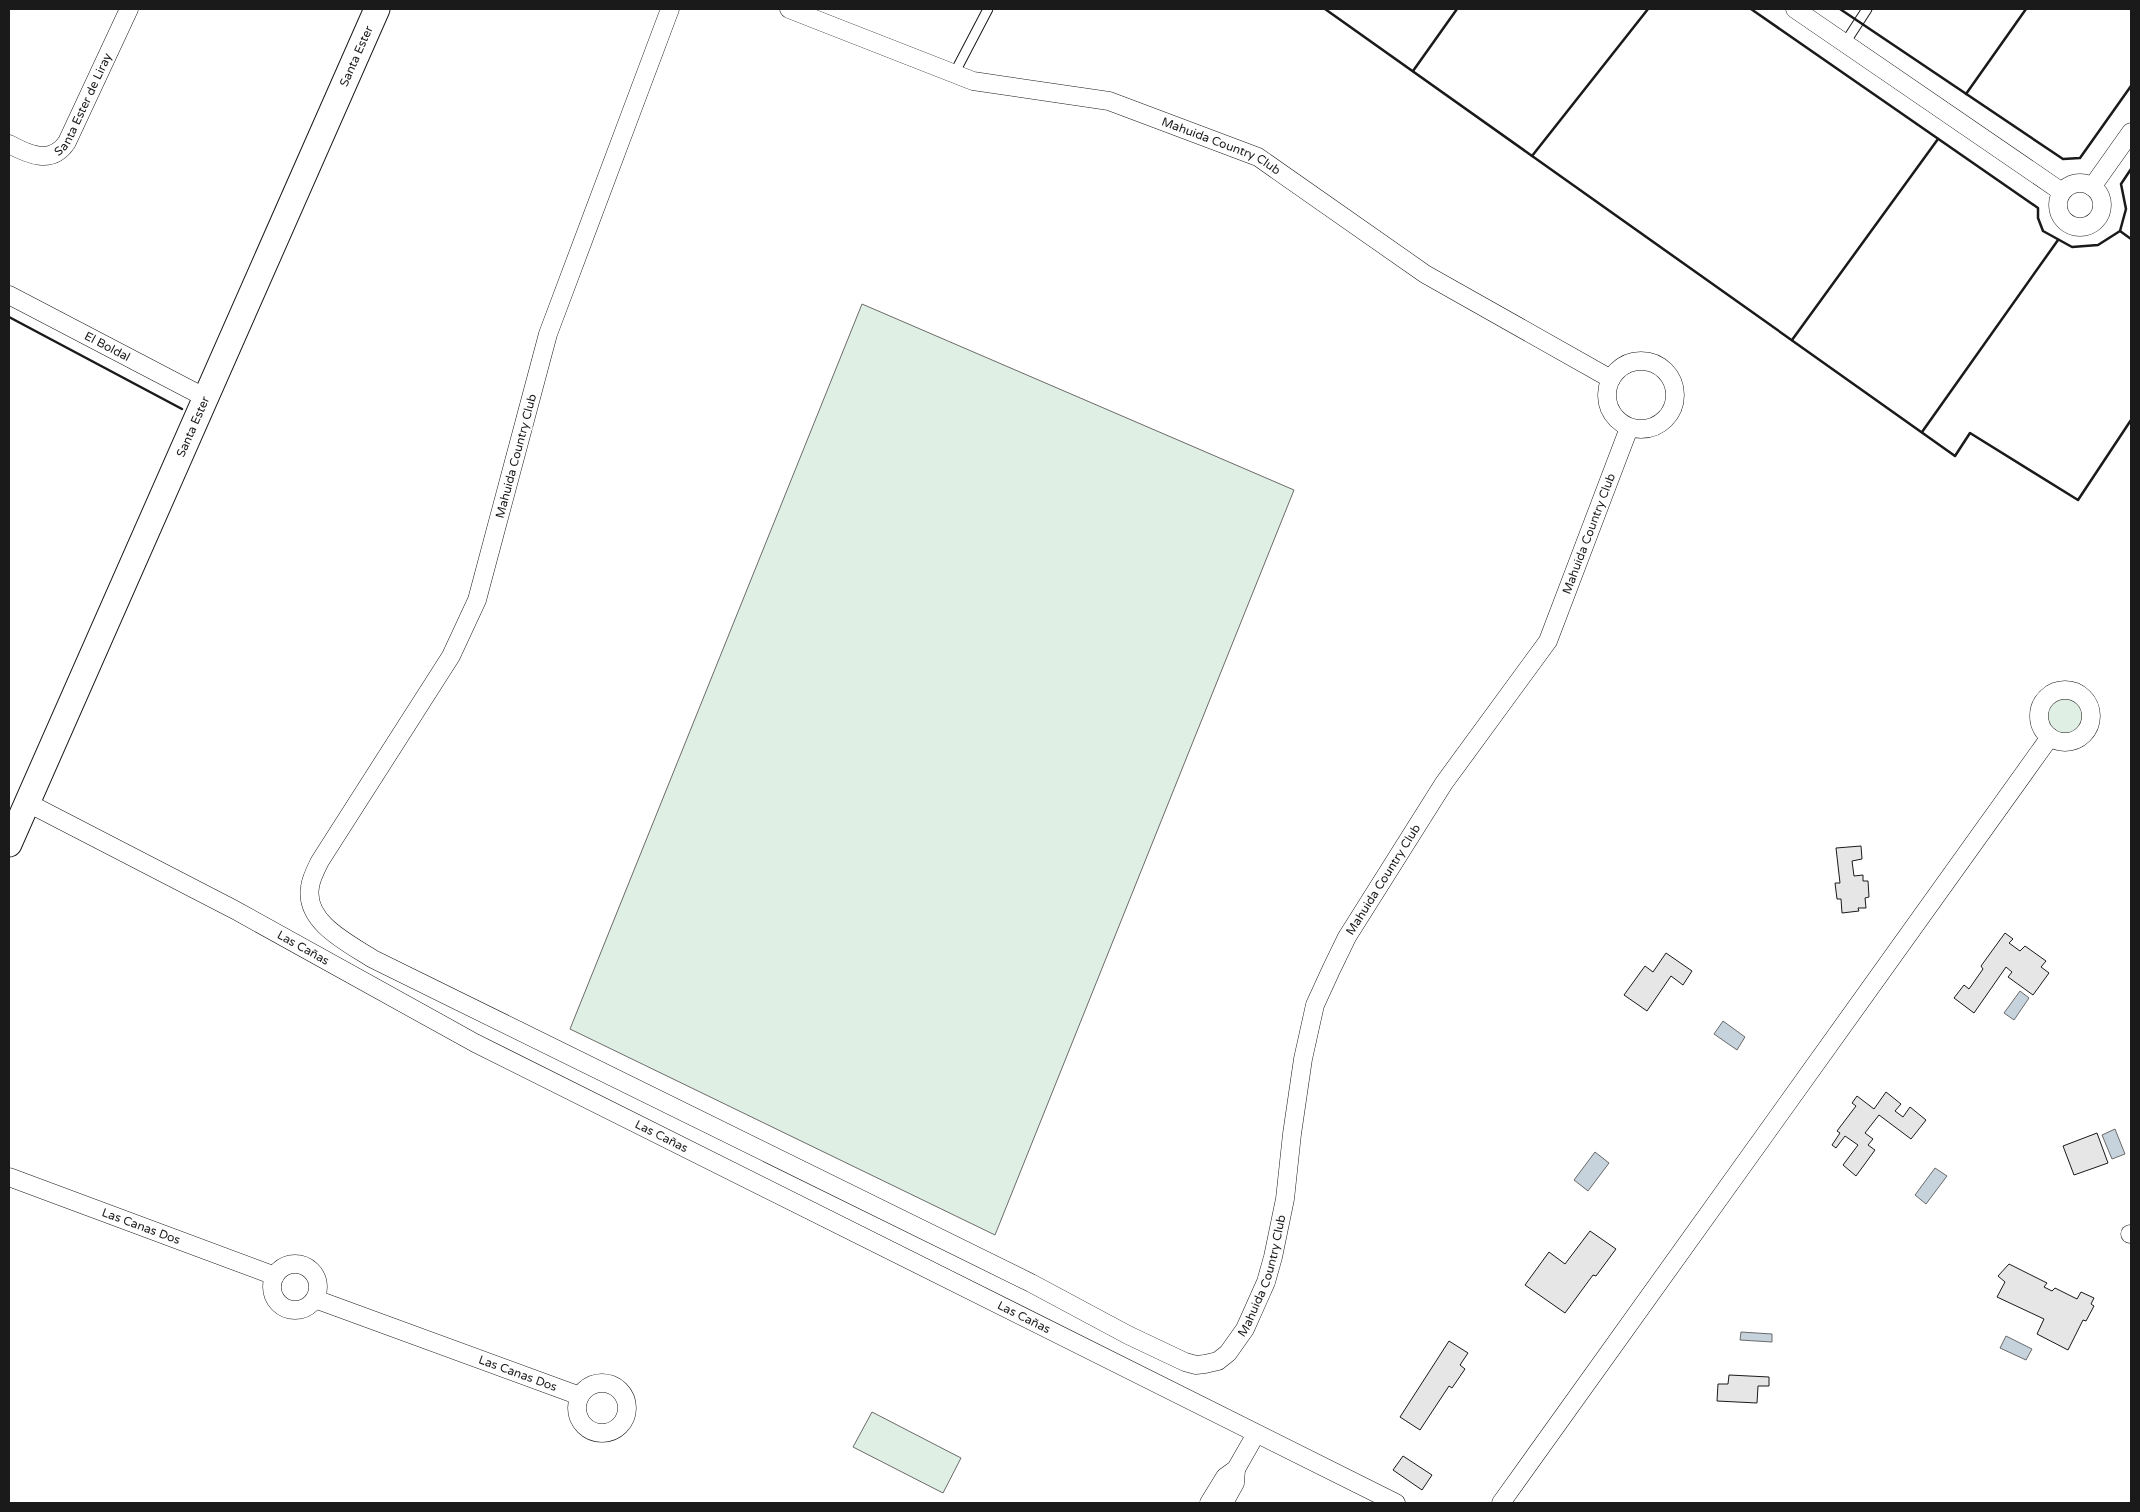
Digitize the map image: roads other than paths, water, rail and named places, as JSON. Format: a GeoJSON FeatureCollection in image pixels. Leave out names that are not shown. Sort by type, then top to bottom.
{"type":"FeatureCollection","features":[{"type":"Feature","properties":{"kind":"street","name":"Santa Ester de Liray"},"geometry":{"type":"LineString","coordinates":[[9,144],[33,155],[50,156],[61,151],[67,142],[129,9]]}},
{"type":"Feature","properties":{"kind":"street","name":"Santa Ester"},"geometry":{"type":"LineString","coordinates":[[9,844],[377,9]]}},
{"type":"Feature","properties":{"kind":"street","name":"Mahuida Country Club"},"geometry":{"type":"LineString","coordinates":[[670,9],[548,334],[477,600],[451,656],[320,861],[312,878],[309,894],[311,904],[320,920],[339,938],[373,959],[1031,1282],[1136,1339],[1196,1365],[1218,1361],[1228,1353],[1246,1328],[1273,1257],[1286,1200],[1292,1134],[1303,1059],[1315,1006],[1347,937],[1444,783],[1548,641],[1629,428]]}},
{"type":"Feature","properties":{"kind":"street","name":"Mahuida Country Club"},"geometry":{"type":"LineString","coordinates":[[789,9],[973,81],[1109,100],[1258,157],[1425,274],[1611,379]]}},
{"type":"Feature","properties":{"kind":"street"},"geometry":{"type":"LineString","coordinates":[[1795,9],[2062,192]]}},
{"type":"Feature","properties":{"kind":"street"},"geometry":{"type":"LineString","coordinates":[[2092,187],[2131,132]]}},
{"type":"Feature","properties":{"kind":"street"},"geometry":{"type":"LineString","coordinates":[[2080,183],[2092,187],[2101,199],[2102,207],[2096,220],[2083,227],[2075,227],[2063,220],[2057,206],[2062,192],[2073,184],[2080,183]]}},
{"type":"Feature","properties":{"kind":"street","name":"El Boldal"},"geometry":{"type":"LineString","coordinates":[[9,296],[206,398]]}},
{"type":"Feature","properties":{"kind":"street"},"geometry":{"type":"LineString","coordinates":[[1647,361],[1658,365],[1669,375],[1675,386],[1676,400],[1672,412],[1662,423],[1652,428],[1640,430],[1629,428],[1618,421],[1611,412],[1607,397],[1611,379],[1618,369],[1632,362],[1647,361]]}},
{"type":"Feature","properties":{"kind":"street"},"geometry":{"type":"LineString","coordinates":[[1502,1503],[2050,737]]}},
{"type":"Feature","properties":{"kind":"street","name":"Las Cañas"},"geometry":{"type":"LineString","coordinates":[[28,802],[235,910],[475,1043],[1396,1503]]}},
{"type":"Feature","properties":{"kind":"street","name":"Las Canas Dos"},"geometry":{"type":"LineString","coordinates":[[9,1177],[275,1276]]}},
{"type":"Feature","properties":{"kind":"street"},"geometry":{"type":"LineString","coordinates":[[300,1264],[307,1267],[312,1272],[318,1285],[315,1299],[304,1309],[288,1309],[275,1299],[272,1292],[275,1276],[286,1266],[300,1264]]}},
{"type":"Feature","properties":{"kind":"street","name":"Las Canas Dos"},"geometry":{"type":"LineString","coordinates":[[315,1299],[580,1396]]}},
{"type":"Feature","properties":{"kind":"street"},"geometry":{"type":"LineString","coordinates":[[1210,1503],[1225,1478],[1236,1469],[1256,1434]]}},
{"type":"Feature","properties":{"kind":"street"},"geometry":{"type":"LineString","coordinates":[[1224,1503],[1235,1483],[1236,1469]]}},
{"type":"Feature","properties":{"kind":"lane"},"geometry":{"type":"LineString","coordinates":[[954,74],[988,9]]}},
{"type":"Feature","properties":{"kind":"lane"},"geometry":{"type":"LineString","coordinates":[[1845,43],[1867,9]]}}]}
